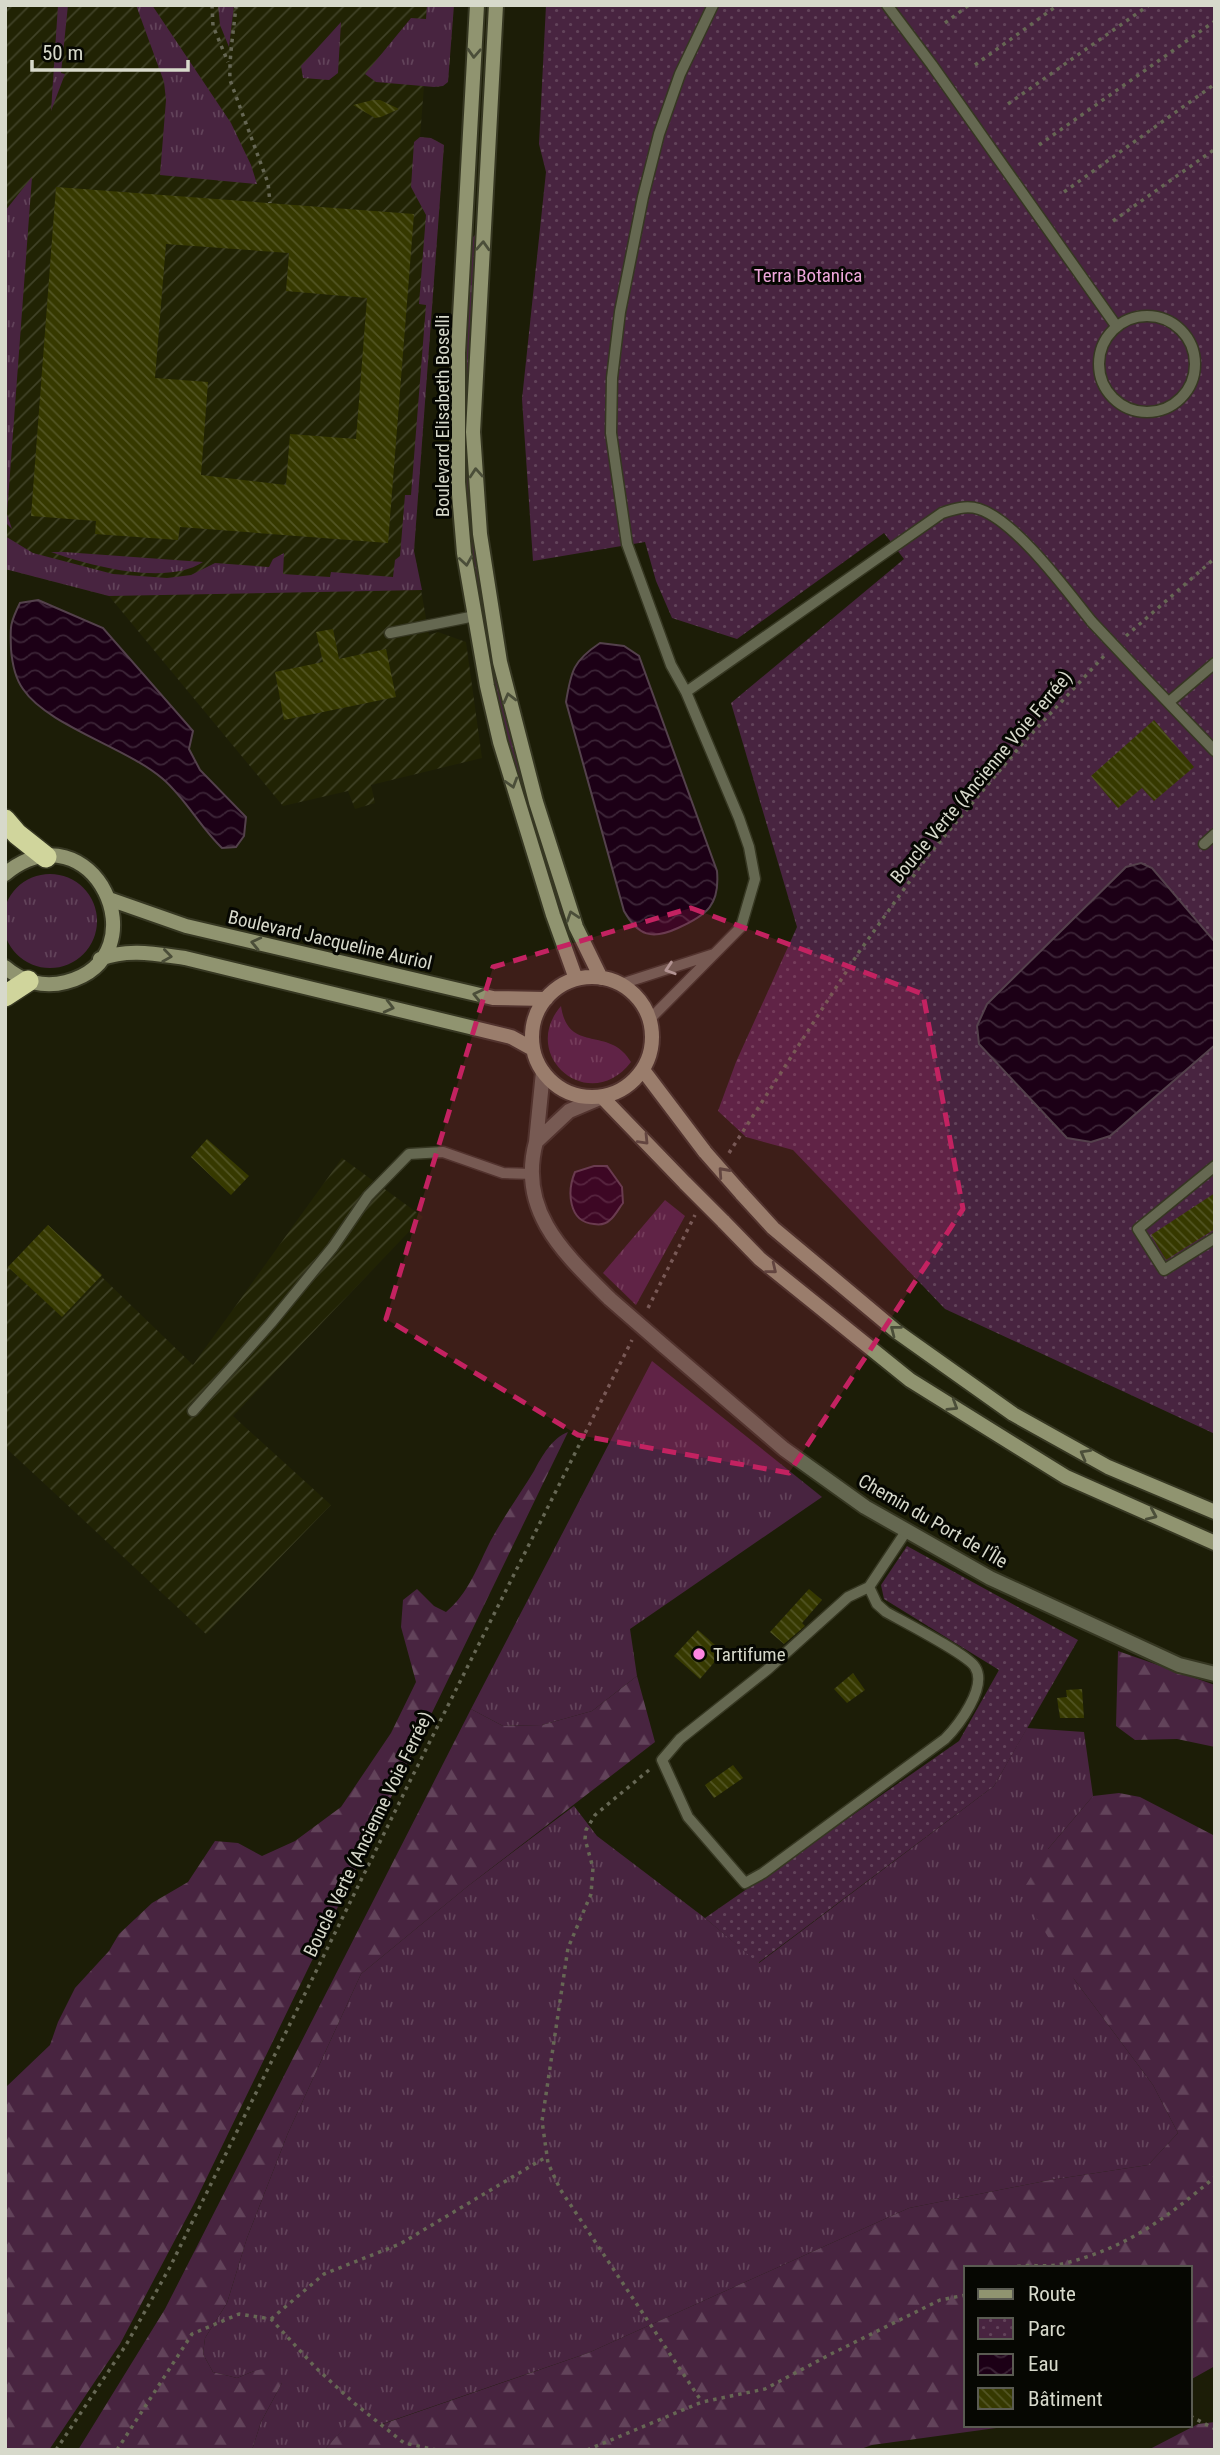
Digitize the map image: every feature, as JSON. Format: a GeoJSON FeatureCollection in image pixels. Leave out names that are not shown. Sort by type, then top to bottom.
{"type":"FeatureCollection","features":[{"type":"Feature","properties":{"kind":"highway"},"geometry":{"type":"LineString","coordinates":[[5,820],[17,834],[46,856]]}},
{"type":"Feature","properties":{"kind":"highway"},"geometry":{"type":"LineString","coordinates":[[5,996],[28,981]]}},
{"type":"Feature","properties":{"kind":"main road","name":"Boulevard Elisabeth Boselli"},"geometry":{"type":"LineString","coordinates":[[477,5],[458,353],[458,482],[464,553],[487,686],[500,742],[553,915],[576,979]]}},
{"type":"Feature","properties":{"kind":"main road"},"geometry":{"type":"LineString","coordinates":[[496,5],[473,432],[480,534],[500,662],[536,802],[576,926],[601,978]]}},
{"type":"Feature","properties":{"kind":"main road"},"geometry":{"type":"LineString","coordinates":[[5,967],[28,981],[46,985],[64,983],[88,972],[100,959],[112,934],[113,917],[109,899],[95,876],[81,865],[64,858],[46,856],[28,860],[8,870]]}},
{"type":"Feature","properties":{"kind":"main road","name":"Boulevard Jacqueline Auriol"},"geometry":{"type":"LineString","coordinates":[[109,899],[186,926],[493,998],[545,999]]}},
{"type":"Feature","properties":{"kind":"main road"},"geometry":{"type":"LineString","coordinates":[[100,959],[122,953],[185,958],[511,1037],[533,1049]]}},
{"type":"Feature","properties":{"kind":"main road"},"geometry":{"type":"LineString","coordinates":[[601,978],[621,984],[639,999],[649,1020],[651,1049],[643,1070],[625,1088],[602,1097],[585,1097],[569,1093],[554,1084],[543,1072],[533,1049],[533,1026],[545,999],[559,987],[576,979],[601,978]]}},
{"type":"Feature","properties":{"kind":"main road"},"geometry":{"type":"LineString","coordinates":[[643,1070],[705,1153],[773,1228],[896,1331],[1013,1414],[1108,1467],[1215,1512]]}},
{"type":"Feature","properties":{"kind":"main road"},"geometry":{"type":"LineString","coordinates":[[602,1097],[760,1259],[910,1380],[1066,1476],[1215,1543]]}},
{"type":"Feature","properties":{"kind":"street","name":"Chemin du Port de l'Île"},"geometry":{"type":"LineString","coordinates":[[543,1072],[536,1142],[531,1158],[537,1210],[561,1250],[610,1299],[784,1449],[865,1507],[990,1578],[1179,1665],[1215,1674]]}},
{"type":"Feature","properties":{"kind":"street"},"geometry":{"type":"LineString","coordinates":[[536,1142],[569,1111],[602,1097]]}},
{"type":"Feature","properties":{"kind":"lane"},"geometry":{"type":"LineString","coordinates":[[649,1020],[741,927],[755,879],[750,847],[686,692],[671,665],[627,544],[611,433],[612,378],[630,254],[659,134],[680,74],[713,5]]}},
{"type":"Feature","properties":{"kind":"lane"},"geometry":{"type":"LineString","coordinates":[[887,5],[1116,327]]}},
{"type":"Feature","properties":{"kind":"lane"},"geometry":{"type":"LineString","coordinates":[[1134,317],[1156,317],[1170,322],[1186,336],[1193,349],[1195,370],[1191,384],[1178,402],[1159,412],[1138,412],[1118,403],[1108,393],[1100,373],[1099,358],[1103,344],[1116,327],[1134,317]]}},
{"type":"Feature","properties":{"kind":"lane"},"geometry":{"type":"LineString","coordinates":[[686,692],[942,513],[968,507],[981,509],[1031,547],[1092,622],[1215,751]]}},
{"type":"Feature","properties":{"kind":"lane"},"geometry":{"type":"LineString","coordinates":[[390,633],[475,615]]}},
{"type":"Feature","properties":{"kind":"lane"},"geometry":{"type":"LineString","coordinates":[[1169,702],[1215,663]]}},
{"type":"Feature","properties":{"kind":"lane"},"geometry":{"type":"LineString","coordinates":[[1204,844],[1215,834]]}},
{"type":"Feature","properties":{"kind":"lane"},"geometry":{"type":"LineString","coordinates":[[621,984],[718,953]]}},
{"type":"Feature","properties":{"kind":"lane"},"geometry":{"type":"LineString","coordinates":[[193,1411],[271,1324],[318,1266],[368,1196],[409,1154],[443,1152],[503,1173],[533,1174]]}},
{"type":"Feature","properties":{"kind":"lane"},"geometry":{"type":"LineString","coordinates":[[1215,1166],[1138,1229],[1164,1270],[1215,1238]]}},
{"type":"Feature","properties":{"kind":"lane"},"geometry":{"type":"LineString","coordinates":[[869,1587],[877,1604],[886,1612],[969,1660],[975,1666],[979,1684],[958,1726],[945,1740],[763,1873],[745,1882],[688,1817],[662,1760],[680,1739],[768,1669],[848,1597],[869,1587],[907,1530]]}},
{"type":"Feature","properties":{"kind":"path"},"geometry":{"type":"LineString","coordinates":[[212,5],[213,26],[229,64]]}},
{"type":"Feature","properties":{"kind":"path"},"geometry":{"type":"LineString","coordinates":[[236,5],[229,64],[230,80],[268,183],[270,203]]}},
{"type":"Feature","properties":{"kind":"path"},"geometry":{"type":"LineString","coordinates":[[944,23],[969,5]]}},
{"type":"Feature","properties":{"kind":"path"},"geometry":{"type":"LineString","coordinates":[[975,65],[1058,5]]}},
{"type":"Feature","properties":{"kind":"path"},"geometry":{"type":"LineString","coordinates":[[1008,104],[1149,5]]}},
{"type":"Feature","properties":{"kind":"path"},"geometry":{"type":"LineString","coordinates":[[1040,145],[1215,21]]}},
{"type":"Feature","properties":{"kind":"path"},"geometry":{"type":"LineString","coordinates":[[1064,192],[1215,84]]}},
{"type":"Feature","properties":{"kind":"path"},"geometry":{"type":"LineString","coordinates":[[1113,221],[1215,149]]}},
{"type":"Feature","properties":{"kind":"path"},"geometry":{"type":"LineString","coordinates":[[1124,638],[1215,558]]}},
{"type":"Feature","properties":{"kind":"path","name":"Boucle Verte (Ancienne Voie Ferrée)"},"geometry":{"type":"LineString","coordinates":[[732,1147],[859,952],[927,857],[1022,744],[1106,654]]}},
{"type":"Feature","properties":{"kind":"path"},"geometry":{"type":"LineString","coordinates":[[647,1309],[691,1222]]}},
{"type":"Feature","properties":{"kind":"path","name":"Boucle Verte (Ancienne Voie Ferrée)"},"geometry":{"type":"LineString","coordinates":[[56,2450],[126,2345],[170,2267],[635,1334]]}},
{"type":"Feature","properties":{"kind":"path"},"geometry":{"type":"LineString","coordinates":[[662,1760],[595,1815],[586,1830],[585,1839],[591,1857],[593,1880],[589,1900],[573,1933],[564,1963],[543,2107],[542,2135],[547,2157],[560,2189],[702,2403]]}},
{"type":"Feature","properties":{"kind":"path"},"geometry":{"type":"LineString","coordinates":[[271,2319],[324,2274],[400,2244],[547,2157]]}},
{"type":"Feature","properties":{"kind":"path"},"geometry":{"type":"LineString","coordinates":[[1042,2266],[1059,2265],[1114,2248],[1167,2217],[1215,2176]]}},
{"type":"Feature","properties":{"kind":"path"},"geometry":{"type":"LineString","coordinates":[[587,2450],[702,2403],[765,2389],[940,2300],[964,2295]]}},
{"type":"Feature","properties":{"kind":"path"},"geometry":{"type":"LineString","coordinates":[[117,2450],[192,2334],[239,2314],[271,2319],[315,2367],[404,2443],[437,2450]]}},
{"type":"Feature","properties":{"kind":"path"},"geometry":{"type":"LineString","coordinates":[[1192,2417],[1215,2429]]}},
{"type":"Feature","properties":{"kind":"highlighted area"},"geometry":{"type":"Polygon","coordinates":[[[691,908],[923,994],[963,1209],[789,1473],[578,1435],[386,1319],[493,967],[691,908]]]}},
{"type":"Feature","properties":{"kind":"shaded area"},"geometry":{"type":"Polygon","coordinates":[[[5,5],[454,5],[448,82],[438,87],[424,86],[420,137],[431,138],[444,145],[414,551],[429,635],[438,632],[466,642],[482,758],[371,785],[375,803],[355,809],[348,791],[283,806],[109,596],[5,569],[5,5]]]}},
{"type":"Feature","properties":{"kind":"shaded area"},"geometry":{"type":"Polygon","coordinates":[[[342,1158],[423,1217],[233,1416],[331,1505],[206,1634],[5,1447],[5,1270],[48,1225],[193,1365],[342,1158]]]}},
{"type":"Feature","properties":{"kind":"green space"},"geometry":{"type":"Polygon","coordinates":[[[58,5],[68,5],[61,73],[65,74],[51,111],[58,5]]]}},
{"type":"Feature","properties":{"kind":"green space"},"geometry":{"type":"Polygon","coordinates":[[[136,5],[152,5],[231,123],[257,184],[160,175],[166,100],[164,82],[136,5]]]}},
{"type":"Feature","properties":{"kind":"green space"},"geometry":{"type":"Polygon","coordinates":[[[218,5],[234,5],[229,47],[220,25],[218,5]]]}},
{"type":"Feature","properties":{"kind":"green space"},"geometry":{"type":"Polygon","coordinates":[[[427,5],[454,5],[448,82],[434,87],[376,82],[365,74],[411,18],[426,19],[427,5]]]}},
{"type":"Feature","properties":{"kind":"green space","name":"Terra Botanica"},"geometry":{"type":"Polygon","coordinates":[[[546,5],[1215,5],[1215,1434],[945,1309],[793,1150],[746,1137],[718,1111],[736,1062],[797,927],[731,703],[904,559],[884,533],[737,639],[672,618],[656,581],[645,542],[533,561],[522,399],[546,172],[539,144],[546,5]]]}},
{"type":"Feature","properties":{"kind":"green space"},"geometry":{"type":"Polygon","coordinates":[[[341,22],[338,73],[329,80],[303,78],[301,66],[341,22]]]}},
{"type":"Feature","properties":{"kind":"green space"},"geometry":{"type":"Polygon","coordinates":[[[420,137],[431,138],[444,145],[414,551],[422,590],[109,596],[5,569],[5,536],[33,553],[113,574],[167,578],[191,575],[215,563],[269,567],[273,559],[284,553],[283,574],[330,577],[331,572],[393,577],[395,560],[400,556],[405,495],[411,495],[426,305],[419,304],[426,215],[411,187],[414,142],[420,137]]]}},
{"type":"Feature","properties":{"kind":"green space"},"geometry":{"type":"Polygon","coordinates":[[[32,177],[7,514],[12,529],[5,522],[5,211],[32,177]]]}},
{"type":"Feature","properties":{"kind":"green space"},"geometry":{"type":"Polygon","coordinates":[[[478,236],[471,373],[497,672],[525,790],[571,932],[569,934],[566,933],[518,785],[483,638],[465,495],[464,379],[472,238],[478,236]]]}},
{"type":"Feature","properties":{"kind":"green space"},"geometry":{"type":"Polygon","coordinates":[[[51,552],[203,562],[170,573],[149,573],[107,568],[51,552]]]}},
{"type":"Feature","properties":{"kind":"green space"},"geometry":{"type":"Polygon","coordinates":[[[50,874],[68,878],[83,888],[93,903],[97,921],[93,939],[83,954],[68,964],[50,968],[32,964],[17,954],[7,939],[3,921],[7,903],[17,888],[32,878],[50,874]]]}},
{"type":"Feature","properties":{"kind":"green space"},"geometry":{"type":"Polygon","coordinates":[[[561,1006],[565,1021],[572,1030],[612,1045],[622,1051],[631,1062],[614,1077],[597,1083],[579,1081],[564,1073],[553,1060],[548,1043],[550,1025],[561,1006]]]}},
{"type":"Feature","properties":{"kind":"green space"},"geometry":{"type":"Polygon","coordinates":[[[665,1200],[685,1216],[636,1305],[603,1273],[665,1200]]]}},
{"type":"Feature","properties":{"kind":"green space"},"geometry":{"type":"Polygon","coordinates":[[[652,1361],[822,1497],[630,1629],[637,1676],[592,1711],[542,1725],[503,1726],[471,1709],[652,1361]]]}},
{"type":"Feature","properties":{"kind":"green space"},"geometry":{"type":"Polygon","coordinates":[[[568,1432],[195,2202],[120,2344],[49,2450],[5,2450],[5,2088],[50,2045],[75,1988],[109,1951],[119,1934],[152,1903],[188,1882],[215,1841],[238,1843],[262,1856],[295,1841],[341,1807],[391,1733],[416,1682],[401,1627],[403,1600],[417,1589],[434,1606],[446,1612],[454,1604],[467,1587],[496,1531],[544,1454],[552,1443],[568,1432]]]}},
{"type":"Feature","properties":{"kind":"green space"},"geometry":{"type":"Polygon","coordinates":[[[907,1546],[1078,1640],[994,1786],[758,1963],[705,1918],[959,1741],[999,1670],[884,1599],[881,1585],[907,1546]]]}},
{"type":"Feature","properties":{"kind":"green space"},"geometry":{"type":"Polygon","coordinates":[[[1118,1651],[1215,1685],[1215,1747],[1177,1739],[1135,1740],[1116,1726],[1118,1651]]]}},
{"type":"Feature","properties":{"kind":"green space"},"geometry":{"type":"Polygon","coordinates":[[[637,1676],[655,1742],[468,1886],[361,1974],[288,2133],[247,2238],[227,2303],[205,2338],[203,2354],[213,2372],[237,2378],[279,2365],[282,2383],[261,2422],[252,2450],[78,2450],[165,2309],[471,1709],[503,1726],[542,1725],[592,1711],[637,1676]]]}},
{"type":"Feature","properties":{"kind":"green space"},"geometry":{"type":"Polygon","coordinates":[[[1027,1728],[1084,1732],[1093,1796],[1048,1849],[1074,1979],[1153,2085],[1178,2133],[1148,2165],[1050,2180],[909,2208],[588,2353],[379,2425],[356,2416],[324,2450],[252,2450],[261,2422],[282,2383],[254,2371],[237,2378],[213,2372],[203,2354],[205,2338],[227,2303],[247,2238],[288,2133],[361,1974],[468,1886],[574,1806],[597,1836],[759,1963],[994,1786],[1027,1728]]]}},
{"type":"Feature","properties":{"kind":"green space"},"geometry":{"type":"Polygon","coordinates":[[[1119,1793],[1140,1797],[1215,1836],[1215,2366],[1192,2379],[1192,2266],[964,2266],[964,2427],[1003,2427],[872,2445],[858,2450],[324,2450],[356,2415],[380,2425],[588,2353],[909,2208],[1050,2180],[1148,2165],[1178,2133],[1153,2085],[1074,1979],[1021,1893],[1048,1849],[1093,1796],[1119,1793]]]}},
{"type":"Feature","properties":{"kind":"green space"},"geometry":{"type":"Polygon","coordinates":[[[1215,2422],[1215,2450],[1148,2450],[1198,2424],[1215,2422]]]}},
{"type":"Feature","properties":{"kind":"water"},"geometry":{"type":"Polygon","coordinates":[[[38,600],[103,628],[193,731],[189,749],[200,770],[246,817],[244,836],[236,847],[222,848],[179,795],[147,767],[50,714],[23,689],[13,664],[11,625],[20,603],[38,600]]]}},
{"type":"Feature","properties":{"kind":"water"},"geometry":{"type":"Polygon","coordinates":[[[600,643],[624,646],[639,656],[717,871],[716,892],[710,907],[688,923],[661,934],[640,931],[624,911],[566,702],[570,682],[579,661],[600,643]]]}},
{"type":"Feature","properties":{"kind":"water"},"geometry":{"type":"Polygon","coordinates":[[[1141,863],[1152,868],[1215,942],[1215,1045],[1110,1136],[1091,1142],[1067,1138],[979,1044],[977,1026],[987,1004],[1126,867],[1141,863]]]}},
{"type":"Feature","properties":{"kind":"water"},"geometry":{"type":"Polygon","coordinates":[[[594,1166],[607,1166],[622,1187],[623,1203],[612,1218],[601,1224],[585,1222],[579,1218],[574,1212],[571,1196],[575,1172],[594,1166]]]}},
{"type":"Feature","properties":{"kind":"building"},"geometry":{"type":"Polygon","coordinates":[[[380,100],[399,109],[375,118],[353,105],[380,100]]]}},
{"type":"Feature","properties":{"kind":"building"},"geometry":{"type":"Polygon","coordinates":[[[56,187],[414,214],[388,543],[180,527],[178,540],[95,534],[96,521],[31,516],[56,187]],[[166,244],[155,378],[208,382],[201,475],[286,485],[290,434],[356,439],[367,298],[286,291],[289,253],[166,244]]]}},
{"type":"Feature","properties":{"kind":"building"},"geometry":{"type":"Polygon","coordinates":[[[333,629],[339,659],[386,649],[396,697],[284,720],[275,672],[323,662],[316,632],[333,629]]]}},
{"type":"Feature","properties":{"kind":"building"},"geometry":{"type":"Polygon","coordinates":[[[1154,720],[1194,767],[1154,801],[1142,788],[1118,808],[1091,776],[1154,720]]]}},
{"type":"Feature","properties":{"kind":"building"},"geometry":{"type":"Polygon","coordinates":[[[207,1139],[249,1176],[231,1195],[191,1157],[207,1139]]]}},
{"type":"Feature","properties":{"kind":"building"},"geometry":{"type":"Polygon","coordinates":[[[1215,1193],[1215,1229],[1166,1260],[1151,1235],[1215,1193]]]}},
{"type":"Feature","properties":{"kind":"building"},"geometry":{"type":"Polygon","coordinates":[[[48,1225],[102,1275],[62,1317],[8,1267],[48,1225]]]}},
{"type":"Feature","properties":{"kind":"building"},"geometry":{"type":"Polygon","coordinates":[[[809,1589],[822,1600],[802,1623],[805,1626],[784,1644],[770,1632],[809,1589]]]}},
{"type":"Feature","properties":{"kind":"building","name":"Tartifume"},"geometry":{"type":"Polygon","coordinates":[[[698,1630],[723,1652],[700,1679],[674,1656],[698,1630]]]}},
{"type":"Feature","properties":{"kind":"building"},"geometry":{"type":"Polygon","coordinates":[[[853,1673],[865,1690],[847,1703],[834,1689],[853,1673]]]}},
{"type":"Feature","properties":{"kind":"building"},"geometry":{"type":"Polygon","coordinates":[[[1082,1689],[1084,1718],[1060,1718],[1057,1698],[1067,1697],[1066,1690],[1082,1689]]]}},
{"type":"Feature","properties":{"kind":"building"},"geometry":{"type":"Polygon","coordinates":[[[733,1765],[743,1778],[714,1798],[705,1785],[733,1765]]]}},
{"type":"Feature","properties":{"kind":"place","name":"Tartifume"},"geometry":{"type":"Point","coordinates":[699,1654]}}]}
